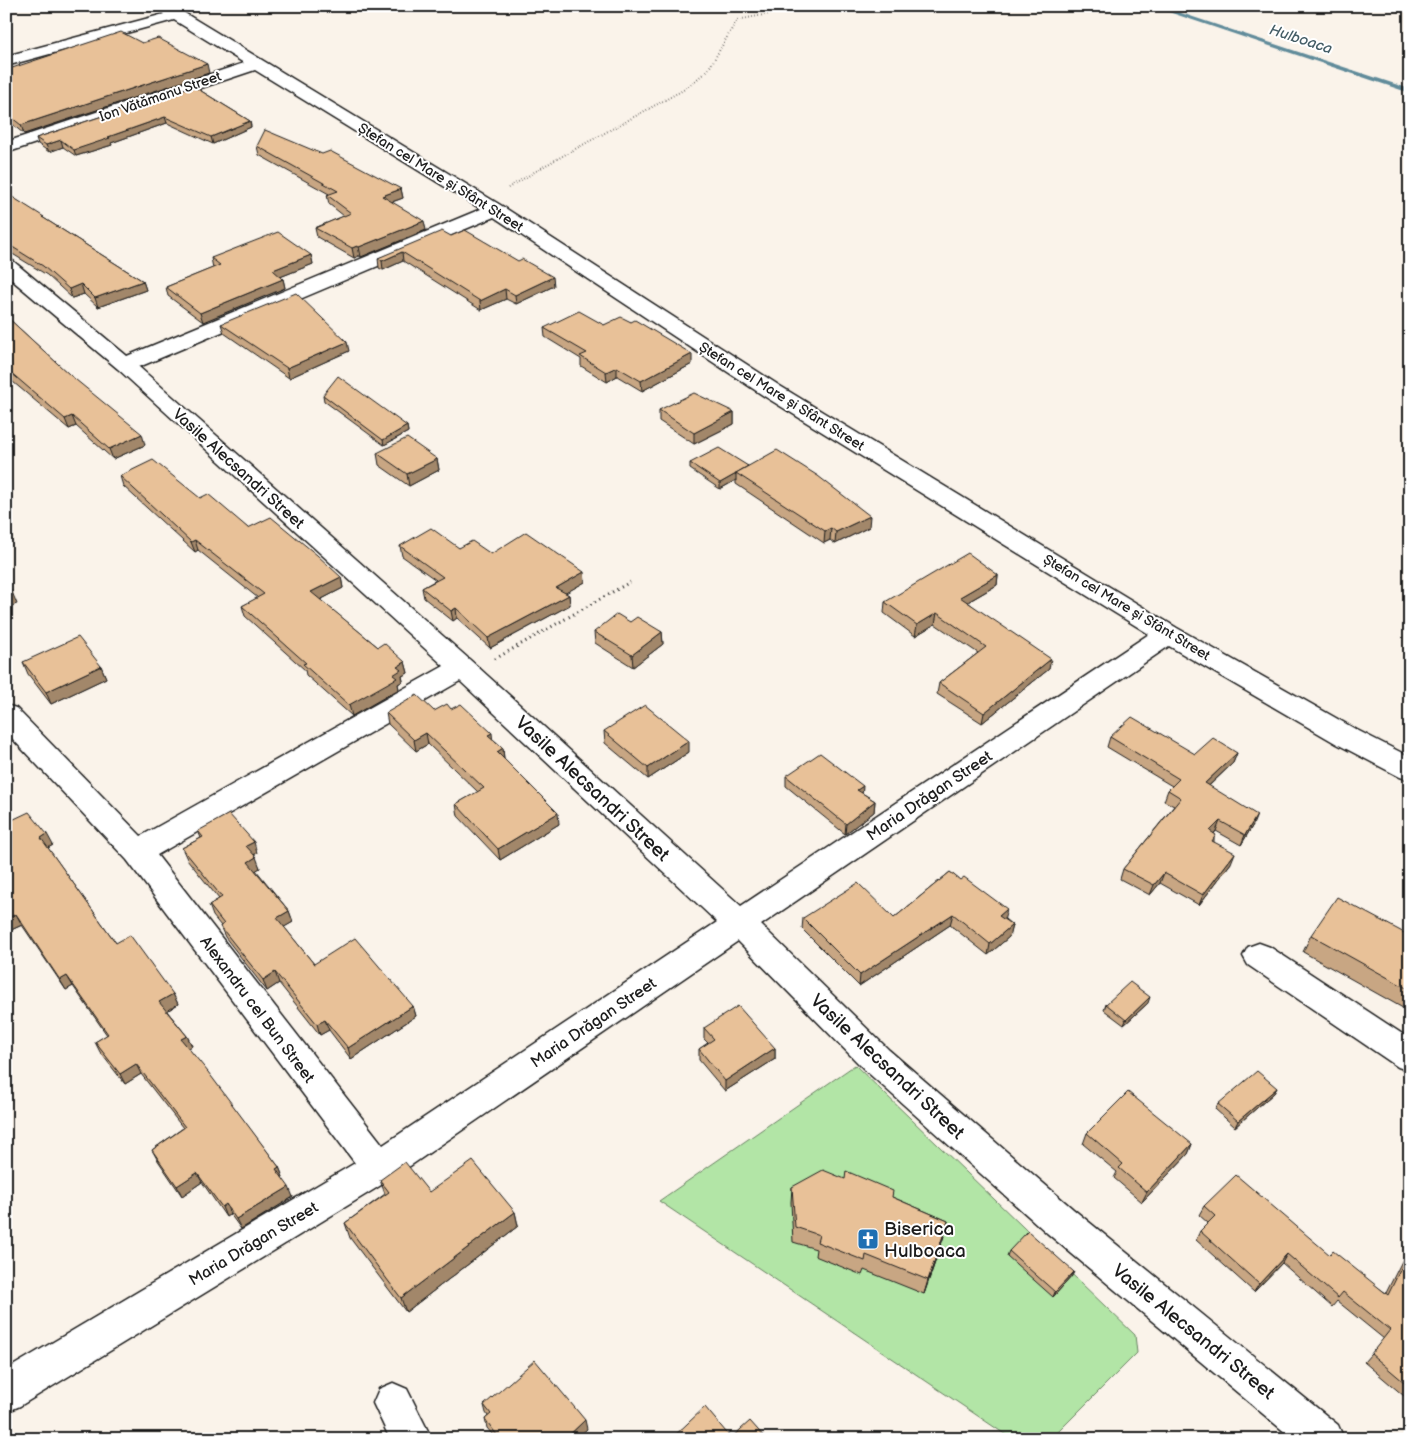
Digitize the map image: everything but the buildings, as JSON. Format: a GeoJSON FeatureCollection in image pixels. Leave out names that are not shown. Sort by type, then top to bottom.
{"type":"FeatureCollection","features":[{"type":"Feature","properties":{"kind":"street","name":"Ștefan cel Mare și Sfânt Street"},"geometry":{"type":"LineString","coordinates":[[169,10],[490,206],[736,368],[1168,634],[1347,737],[1410,770]]}},
{"type":"Feature","properties":{"kind":"street"},"geometry":{"type":"LineString","coordinates":[[6,61],[68,44],[169,10]]}},
{"type":"Feature","properties":{"kind":"street","name":"Ion Vătămanu Street"},"geometry":{"type":"LineString","coordinates":[[6,148],[256,64]]}},
{"type":"Feature","properties":{"kind":"street"},"geometry":{"type":"LineString","coordinates":[[125,365],[490,206]]}},
{"type":"Feature","properties":{"kind":"street","name":"Vasile Alecsandri Street"},"geometry":{"type":"LineString","coordinates":[[6,265],[125,365],[465,671],[739,924],[877,1060],[1060,1221],[1324,1439]]}},
{"type":"Feature","properties":{"kind":"street","name":"Maria Drăgan Street"},"geometry":{"type":"LineString","coordinates":[[6,1392],[379,1167],[1168,634]]}},
{"type":"Feature","properties":{"kind":"street"},"geometry":{"type":"LineString","coordinates":[[138,852],[465,671]]}},
{"type":"Feature","properties":{"kind":"street","name":"Alexandru cel Bun Street"},"geometry":{"type":"LineString","coordinates":[[6,715],[138,852],[379,1167]]}},
{"type":"Feature","properties":{"kind":"street"},"geometry":{"type":"LineString","coordinates":[[1259,956],[1410,1057]]}},
{"type":"Feature","properties":{"kind":"street"},"geometry":{"type":"LineString","coordinates":[[393,1403],[412,1439]]}},
{"type":"Feature","properties":{"kind":"path"},"geometry":{"type":"LineString","coordinates":[[490,206],[546,165],[610,132],[685,89],[708,70],[737,20],[811,6]]}},
{"type":"Feature","properties":{"kind":"path"},"geometry":{"type":"LineString","coordinates":[[465,671],[630,582]]}},
{"type":"Feature","properties":{"kind":"green space"},"geometry":{"type":"Polygon","coordinates":[[[855,1065],[1135,1335],[1137,1353],[1051,1439],[1012,1439],[659,1201],[855,1065]]]}},
{"type":"Feature","properties":{"kind":"waterway","name":"Hulboaca"},"geometry":{"type":"LineString","coordinates":[[1154,6],[1410,91]]}},
{"type":"Feature","properties":{"kind":"place","name":"Biserica Hulboaca"},"geometry":{"type":"Point","coordinates":[868,1239]}}]}
